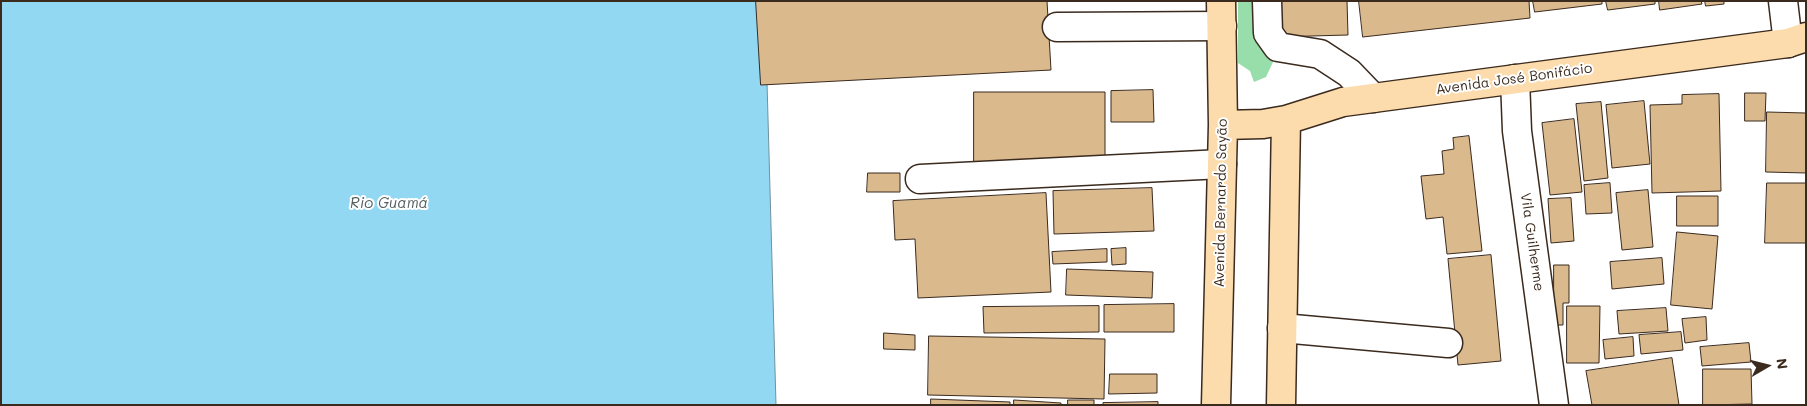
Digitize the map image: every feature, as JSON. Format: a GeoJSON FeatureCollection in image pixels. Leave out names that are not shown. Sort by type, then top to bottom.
{"type":"FeatureCollection","features":[{"type":"Feature","properties":{"kind":"main road","name":"Avenida Bernardo Sayão"},"geometry":{"type":"LineString","coordinates":[[1216,405],[1223,125],[1221,14]]}},
{"type":"Feature","properties":{"kind":"main road","name":"Avenida José Bonifácio"},"geometry":{"type":"LineString","coordinates":[[1223,125],[1263,124],[1286,120],[1343,102],[1797,40]]}},
{"type":"Feature","properties":{"kind":"main road"},"geometry":{"type":"LineString","coordinates":[[1281,405],[1286,120]]}},
{"type":"Feature","properties":{"kind":"street"},"geometry":{"type":"LineString","coordinates":[[1267,1],[1268,33],[1278,46],[1320,54],[1349,73],[1373,98]]}},
{"type":"Feature","properties":{"kind":"street"},"geometry":{"type":"LineString","coordinates":[[1783,1],[1797,40]]}},
{"type":"Feature","properties":{"kind":"street"},"geometry":{"type":"LineString","coordinates":[[1057,27],[1221,14]]}},
{"type":"Feature","properties":{"kind":"street","name":"Vila Guilherme"},"geometry":{"type":"LineString","coordinates":[[1515,79],[1517,130],[1554,405]]}},
{"type":"Feature","properties":{"kind":"street"},"geometry":{"type":"LineString","coordinates":[[920,179],[1222,164]]}},
{"type":"Feature","properties":{"kind":"street"},"geometry":{"type":"LineString","coordinates":[[1282,328],[1448,342]]}},
{"type":"Feature","properties":{"kind":"green space"},"geometry":{"type":"Polygon","coordinates":[[[1238,1],[1260,1],[1272,49],[1273,62],[1266,77],[1254,82],[1250,71],[1238,63],[1238,1]]]}},
{"type":"Feature","properties":{"kind":"water","name":"Rio Guamá"},"geometry":{"type":"Polygon","coordinates":[[[1,1],[758,1],[766,46],[776,405],[1,405],[1,1]]]}},
{"type":"Feature","properties":{"kind":"building"},"geometry":{"type":"Polygon","coordinates":[[[756,1],[1047,1],[1051,70],[761,85],[756,1]]]}},
{"type":"Feature","properties":{"kind":"building"},"geometry":{"type":"Polygon","coordinates":[[[1274,1],[1347,1],[1348,35],[1275,37],[1274,1]]]}},
{"type":"Feature","properties":{"kind":"building"},"geometry":{"type":"Polygon","coordinates":[[[1359,1],[1529,1],[1530,18],[1363,37],[1359,1]]]}},
{"type":"Feature","properties":{"kind":"building"},"geometry":{"type":"Polygon","coordinates":[[[1533,1],[1602,1],[1602,4],[1535,12],[1533,1]]]}},
{"type":"Feature","properties":{"kind":"building"},"geometry":{"type":"Polygon","coordinates":[[[1606,1],[1655,1],[1655,4],[1608,10],[1606,1]]]}},
{"type":"Feature","properties":{"kind":"building"},"geometry":{"type":"Polygon","coordinates":[[[1659,1],[1701,1],[1702,4],[1660,10],[1659,1]]]}},
{"type":"Feature","properties":{"kind":"building"},"geometry":{"type":"Polygon","coordinates":[[[1705,1],[1724,1],[1724,4],[1706,6],[1705,1]]]}},
{"type":"Feature","properties":{"kind":"building"},"geometry":{"type":"Polygon","coordinates":[[[1153,90],[1154,122],[1111,122],[1111,91],[1153,90]]]}},
{"type":"Feature","properties":{"kind":"building"},"geometry":{"type":"Polygon","coordinates":[[[974,92],[1105,92],[1105,166],[974,165],[974,92]]]}},
{"type":"Feature","properties":{"kind":"building"},"geometry":{"type":"Polygon","coordinates":[[[1745,93],[1766,93],[1765,121],[1745,121],[1745,93]]]}},
{"type":"Feature","properties":{"kind":"building"},"geometry":{"type":"Polygon","coordinates":[[[1719,94],[1721,191],[1652,193],[1650,105],[1682,104],[1682,95],[1719,94]]]}},
{"type":"Feature","properties":{"kind":"building"},"geometry":{"type":"Polygon","coordinates":[[[1644,101],[1650,164],[1612,168],[1606,105],[1644,101]]]}},
{"type":"Feature","properties":{"kind":"building"},"geometry":{"type":"Polygon","coordinates":[[[1601,102],[1608,178],[1584,181],[1576,104],[1601,102]]]}},
{"type":"Feature","properties":{"kind":"building"},"geometry":{"type":"Polygon","coordinates":[[[1767,112],[1806,113],[1806,173],[1766,172],[1767,112]]]}},
{"type":"Feature","properties":{"kind":"building"},"geometry":{"type":"Polygon","coordinates":[[[1574,119],[1582,192],[1550,195],[1542,123],[1574,119]]]}},
{"type":"Feature","properties":{"kind":"building"},"geometry":{"type":"Polygon","coordinates":[[[1469,136],[1482,251],[1447,254],[1443,217],[1426,219],[1421,176],[1444,174],[1442,151],[1454,149],[1453,138],[1469,136]]]}},
{"type":"Feature","properties":{"kind":"building"},"geometry":{"type":"Polygon","coordinates":[[[868,173],[900,173],[900,192],[867,192],[868,173]]]}},
{"type":"Feature","properties":{"kind":"building"},"geometry":{"type":"Polygon","coordinates":[[[1610,183],[1612,213],[1586,214],[1584,185],[1610,183]]]}},
{"type":"Feature","properties":{"kind":"building"},"geometry":{"type":"Polygon","coordinates":[[[1767,183],[1806,183],[1806,243],[1765,243],[1767,183]]]}},
{"type":"Feature","properties":{"kind":"building"},"geometry":{"type":"Polygon","coordinates":[[[1152,188],[1154,231],[1054,234],[1053,191],[1152,188]]]}},
{"type":"Feature","properties":{"kind":"building"},"geometry":{"type":"Polygon","coordinates":[[[1648,190],[1653,247],[1622,250],[1616,193],[1648,190]]]}},
{"type":"Feature","properties":{"kind":"building"},"geometry":{"type":"Polygon","coordinates":[[[1046,193],[1051,292],[918,298],[915,239],[895,240],[893,201],[1046,193]]]}},
{"type":"Feature","properties":{"kind":"building"},"geometry":{"type":"Polygon","coordinates":[[[1677,196],[1718,196],[1718,226],[1677,226],[1677,196]]]}},
{"type":"Feature","properties":{"kind":"building"},"geometry":{"type":"Polygon","coordinates":[[[1571,198],[1574,241],[1551,243],[1548,199],[1571,198]]]}},
{"type":"Feature","properties":{"kind":"building"},"geometry":{"type":"Polygon","coordinates":[[[1677,232],[1718,236],[1712,309],[1671,305],[1677,232]]]}},
{"type":"Feature","properties":{"kind":"building"},"geometry":{"type":"Polygon","coordinates":[[[1126,248],[1126,264],[1112,265],[1111,249],[1126,248]]]}},
{"type":"Feature","properties":{"kind":"building"},"geometry":{"type":"Polygon","coordinates":[[[1107,249],[1107,262],[1053,264],[1052,252],[1107,249]]]}},
{"type":"Feature","properties":{"kind":"building"},"geometry":{"type":"Polygon","coordinates":[[[1491,255],[1501,361],[1458,365],[1448,259],[1491,255]]]}},
{"type":"Feature","properties":{"kind":"building"},"geometry":{"type":"Polygon","coordinates":[[[1662,258],[1664,284],[1612,289],[1610,262],[1662,258]]]}},
{"type":"Feature","properties":{"kind":"building"},"geometry":{"type":"Polygon","coordinates":[[[1554,265],[1569,265],[1569,303],[1563,303],[1563,325],[1554,325],[1554,265]]]}},
{"type":"Feature","properties":{"kind":"building"},"geometry":{"type":"Polygon","coordinates":[[[1067,269],[1153,272],[1152,298],[1066,295],[1067,269]]]}},
{"type":"Feature","properties":{"kind":"building"},"geometry":{"type":"Polygon","coordinates":[[[1174,304],[1174,332],[1104,332],[1104,305],[1174,304]]]}},
{"type":"Feature","properties":{"kind":"building"},"geometry":{"type":"Polygon","coordinates":[[[1099,306],[1099,332],[984,333],[983,307],[1099,306]]]}},
{"type":"Feature","properties":{"kind":"building"},"geometry":{"type":"Polygon","coordinates":[[[1567,306],[1600,306],[1599,363],[1567,363],[1567,306]]]}},
{"type":"Feature","properties":{"kind":"building"},"geometry":{"type":"Polygon","coordinates":[[[1666,308],[1668,331],[1619,334],[1617,311],[1666,308]]]}},
{"type":"Feature","properties":{"kind":"building"},"geometry":{"type":"Polygon","coordinates":[[[1706,317],[1707,340],[1685,343],[1682,319],[1706,317]]]}},
{"type":"Feature","properties":{"kind":"building"},"geometry":{"type":"Polygon","coordinates":[[[1681,332],[1683,350],[1641,354],[1639,335],[1681,332]]]}},
{"type":"Feature","properties":{"kind":"building"},"geometry":{"type":"Polygon","coordinates":[[[884,333],[915,335],[915,350],[884,349],[884,333]]]}},
{"type":"Feature","properties":{"kind":"building"},"geometry":{"type":"Polygon","coordinates":[[[929,336],[1105,339],[1104,399],[928,395],[929,336]]]}},
{"type":"Feature","properties":{"kind":"building"},"geometry":{"type":"Polygon","coordinates":[[[1633,337],[1634,356],[1605,359],[1603,340],[1633,337]]]}},
{"type":"Feature","properties":{"kind":"building"},"geometry":{"type":"Polygon","coordinates":[[[1749,343],[1751,362],[1702,366],[1700,347],[1749,343]]]}},
{"type":"Feature","properties":{"kind":"building"},"geometry":{"type":"Polygon","coordinates":[[[1672,358],[1679,405],[1592,405],[1586,371],[1672,358]]]}},
{"type":"Feature","properties":{"kind":"building"},"geometry":{"type":"Polygon","coordinates":[[[1703,369],[1751,369],[1752,404],[1703,405],[1703,369]]]}},
{"type":"Feature","properties":{"kind":"building"},"geometry":{"type":"Polygon","coordinates":[[[1110,374],[1157,374],[1157,393],[1109,394],[1110,374]]]}},
{"type":"Feature","properties":{"kind":"building"},"geometry":{"type":"Polygon","coordinates":[[[931,399],[1010,402],[1010,405],[931,405],[931,399]]]}},
{"type":"Feature","properties":{"kind":"building"},"geometry":{"type":"Polygon","coordinates":[[[1014,400],[1061,403],[1061,405],[1014,405],[1014,400]]]}},
{"type":"Feature","properties":{"kind":"building"},"geometry":{"type":"Polygon","coordinates":[[[1068,400],[1094,400],[1094,405],[1068,405],[1068,400]]]}},
{"type":"Feature","properties":{"kind":"building"},"geometry":{"type":"Polygon","coordinates":[[[1158,402],[1158,405],[1103,405],[1103,403],[1158,402]]]}}]}
